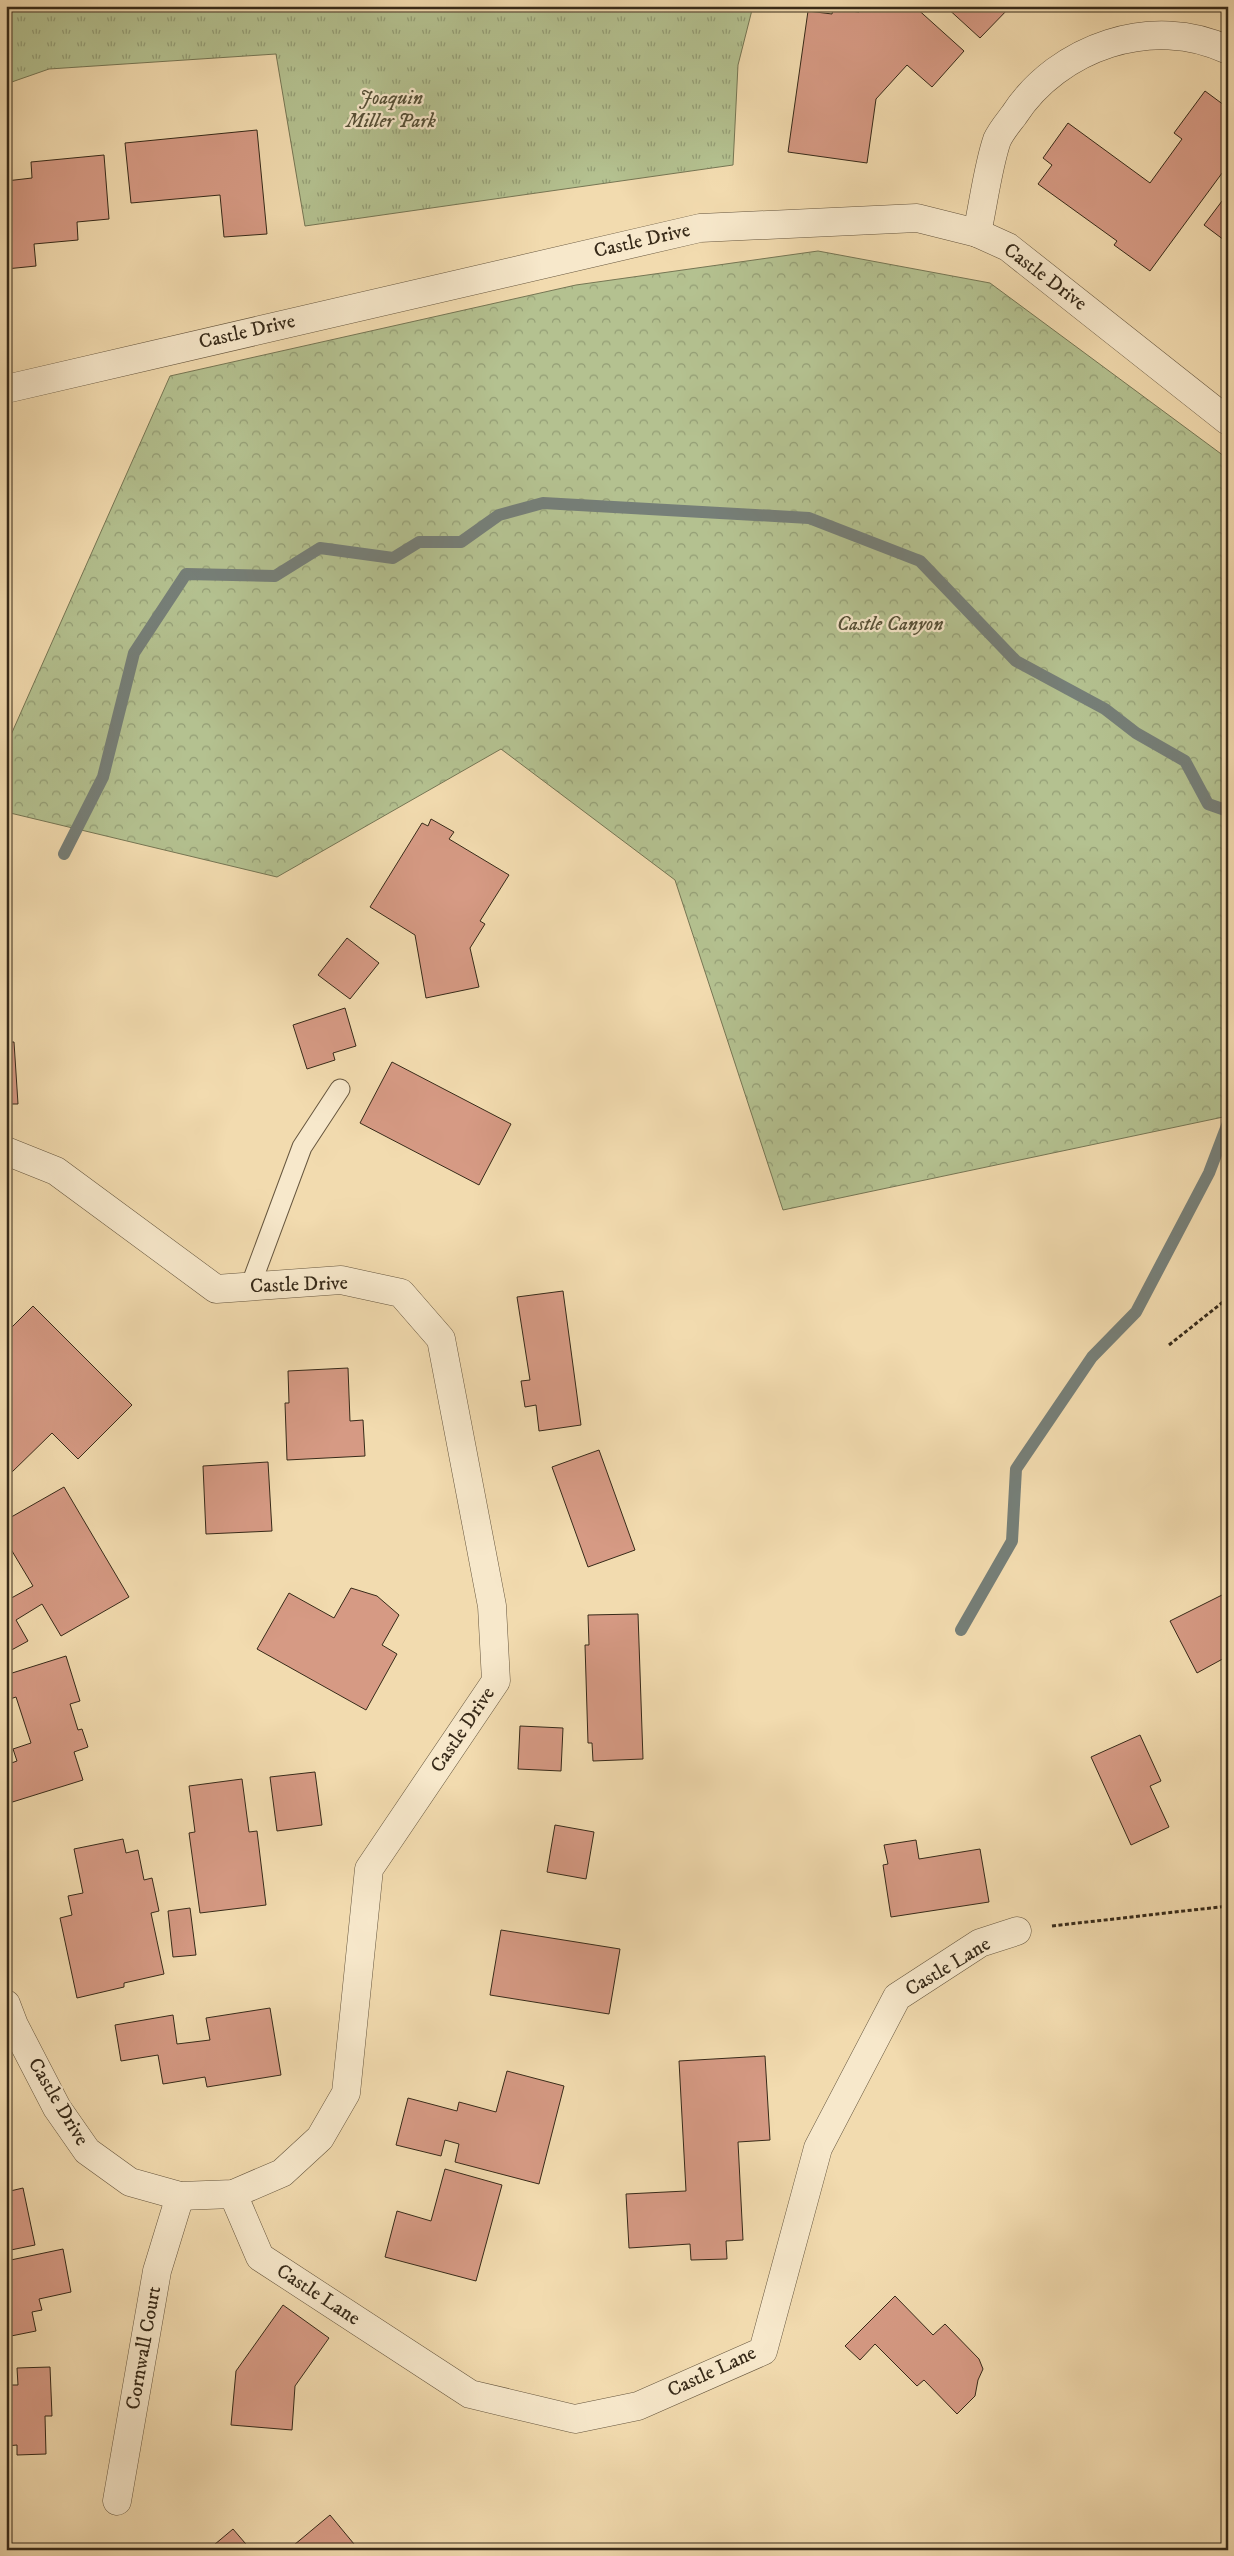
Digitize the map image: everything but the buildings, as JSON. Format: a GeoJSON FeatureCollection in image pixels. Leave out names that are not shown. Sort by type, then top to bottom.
{"type":"FeatureCollection","features":[{"type":"Feature","properties":{"kind":"street"},"geometry":{"type":"LineString","coordinates":[[978,234],[998,140],[1026,96],[1064,63],[1112,41],[1163,35],[1213,43],[1228,50]]}},
{"type":"Feature","properties":{"kind":"street","name":"Castle Drive"},"geometry":{"type":"LineString","coordinates":[[6,389],[700,228],[917,218],[978,234],[1008,246],[1228,421]]}},
{"type":"Feature","properties":{"kind":"street","name":"Castle Drive"},"geometry":{"type":"LineString","coordinates":[[6,1152],[56,1171],[216,1290],[341,1280],[401,1293],[441,1339],[492,1606],[496,1681],[369,1869],[346,2092],[320,2138],[282,2174],[233,2194],[180,2196],[130,2182],[87,2151],[57,2108],[14,2025],[6,2004]]}},
{"type":"Feature","properties":{"kind":"street","name":"Castle Lane"},"geometry":{"type":"LineString","coordinates":[[233,2194],[260,2257],[470,2394],[576,2419],[638,2406],[763,2351],[818,2148],[897,1997],[980,1943],[1017,1931]]}},
{"type":"Feature","properties":{"kind":"street","name":"Cornwall Court"},"geometry":{"type":"LineString","coordinates":[[117,2502],[157,2271],[180,2196]]}},
{"type":"Feature","properties":{"kind":"lane"},"geometry":{"type":"LineString","coordinates":[[250,1287],[302,1147],[340,1089]]}},
{"type":"Feature","properties":{"kind":"path"},"geometry":{"type":"LineString","coordinates":[[1169,1345],[1228,1298]]}},
{"type":"Feature","properties":{"kind":"path"},"geometry":{"type":"LineString","coordinates":[[1017,1931],[1228,1906]]}},
{"type":"Feature","properties":{"kind":"green space","name":"Joaquin Miller Park"},"geometry":{"type":"Polygon","coordinates":[[[6,6],[753,6],[738,65],[733,165],[305,226],[276,54],[49,69],[6,84],[6,6]]]}},
{"type":"Feature","properties":{"kind":"green space","name":"Castle Canyon"},"geometry":{"type":"Polygon","coordinates":[[[818,251],[990,283],[1228,459],[1228,1116],[783,1210],[675,880],[501,749],[277,877],[6,812],[6,746],[170,376],[576,285],[818,251]]]}},
{"type":"Feature","properties":{"kind":"waterway"},"geometry":{"type":"LineString","coordinates":[[64,854],[103,777],[134,653],[186,574],[275,576],[320,548],[393,558],[419,542],[461,542],[499,515],[543,503],[809,518],[920,561],[1016,661],[1105,709],[1136,733],[1185,761],[1208,804],[1228,811]]}},
{"type":"Feature","properties":{"kind":"waterway"},"geometry":{"type":"LineString","coordinates":[[961,1630],[1012,1541],[1016,1469],[1092,1357],[1136,1312],[1209,1173],[1228,1123]]}}]}
